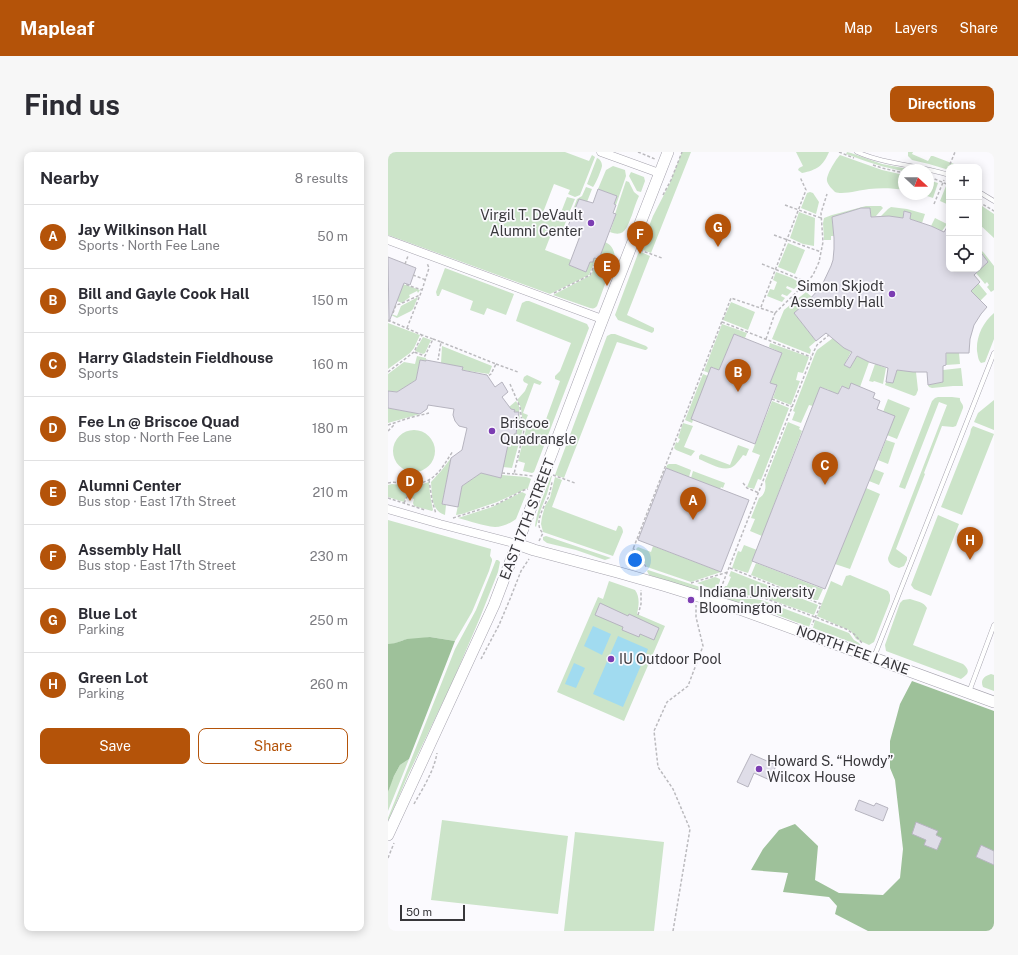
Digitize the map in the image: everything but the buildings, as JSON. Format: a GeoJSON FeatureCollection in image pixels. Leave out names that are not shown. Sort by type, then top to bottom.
{"type":"FeatureCollection","features":[{"type":"Feature","properties":{"kind":"main road","name":"EAST 17TH STREET"},"geometry":{"type":"LineString","coordinates":[[388,835],[494,605],[602,319],[668,152]]}},
{"type":"Feature","properties":{"kind":"main road","name":"NORTH FEE LANE"},"geometry":{"type":"LineString","coordinates":[[517,544],[697,595],[744,610],[994,702]]}},
{"type":"Feature","properties":{"kind":"street"},"geometry":{"type":"LineString","coordinates":[[601,152],[659,173]]}},
{"type":"Feature","properties":{"kind":"street"},"geometry":{"type":"LineString","coordinates":[[388,240],[602,319]]}},
{"type":"Feature","properties":{"kind":"street","name":"NORTH FEE LANE"},"geometry":{"type":"LineString","coordinates":[[388,509],[517,544]]}},
{"type":"Feature","properties":{"kind":"lane"},"geometry":{"type":"LineString","coordinates":[[857,152],[875,159],[925,168],[946,174]]}},
{"type":"Feature","properties":{"kind":"lane"},"geometry":{"type":"LineString","coordinates":[[982,194],[994,200]]}},
{"type":"Feature","properties":{"kind":"lane"},"geometry":{"type":"LineString","coordinates":[[874,658],[994,353]]}},
{"type":"Feature","properties":{"kind":"lane"},"geometry":{"type":"LineString","coordinates":[[969,692],[994,626]]}},
{"type":"Feature","properties":{"kind":"path"},"geometry":{"type":"LineString","coordinates":[[638,152],[655,159]]}},
{"type":"Feature","properties":{"kind":"path"},"geometry":{"type":"LineString","coordinates":[[839,152],[846,155]]}},
{"type":"Feature","properties":{"kind":"path"},"geometry":{"type":"LineString","coordinates":[[760,308],[806,190],[800,177]]}},
{"type":"Feature","properties":{"kind":"path"},"geometry":{"type":"LineString","coordinates":[[934,179],[946,184]]}},
{"type":"Feature","properties":{"kind":"path"},"geometry":{"type":"LineString","coordinates":[[934,204],[942,184]]}},
{"type":"Feature","properties":{"kind":"path"},"geometry":{"type":"LineString","coordinates":[[766,339],[776,313],[813,275],[819,262],[823,242],[821,213],[827,194]]}},
{"type":"Feature","properties":{"kind":"path"},"geometry":{"type":"LineString","coordinates":[[982,204],[994,211]]}},
{"type":"Feature","properties":{"kind":"path"},"geometry":{"type":"LineString","coordinates":[[785,205],[821,218]]}},
{"type":"Feature","properties":{"kind":"path"},"geometry":{"type":"LineString","coordinates":[[774,235],[821,253]]}},
{"type":"Feature","properties":{"kind":"path"},"geometry":{"type":"LineString","coordinates":[[639,250],[662,258]]}},
{"type":"Feature","properties":{"kind":"path"},"geometry":{"type":"LineString","coordinates":[[405,264],[407,259]]}},
{"type":"Feature","properties":{"kind":"path"},"geometry":{"type":"LineString","coordinates":[[407,328],[426,280],[429,268],[426,259]]}},
{"type":"Feature","properties":{"kind":"path"},"geometry":{"type":"LineString","coordinates":[[551,295],[590,275],[597,259]]}},
{"type":"Feature","properties":{"kind":"path"},"geometry":{"type":"LineString","coordinates":[[762,264],[807,282]]}},
{"type":"Feature","properties":{"kind":"path"},"geometry":{"type":"LineString","coordinates":[[413,275],[426,280]]}},
{"type":"Feature","properties":{"kind":"path"},"geometry":{"type":"LineString","coordinates":[[407,284],[422,290]]}},
{"type":"Feature","properties":{"kind":"path"},"geometry":{"type":"LineString","coordinates":[[393,313],[395,306],[420,295]]}},
{"type":"Feature","properties":{"kind":"path"},"geometry":{"type":"LineString","coordinates":[[628,562],[731,298],[776,313]]}},
{"type":"Feature","properties":{"kind":"path"},"geometry":{"type":"LineString","coordinates":[[388,320],[422,335],[518,372]]}},
{"type":"Feature","properties":{"kind":"path"},"geometry":{"type":"LineString","coordinates":[[722,322],[812,357]]}},
{"type":"Feature","properties":{"kind":"path"},"geometry":{"type":"LineString","coordinates":[[388,372],[414,352],[422,335]]}},
{"type":"Feature","properties":{"kind":"path"},"geometry":{"type":"LineString","coordinates":[[719,593],[815,348],[829,335]]}},
{"type":"Feature","properties":{"kind":"path"},"geometry":{"type":"LineString","coordinates":[[414,352],[426,356],[433,339]]}},
{"type":"Feature","properties":{"kind":"path"},"geometry":{"type":"LineString","coordinates":[[438,360],[441,342]]}},
{"type":"Feature","properties":{"kind":"path"},"geometry":{"type":"LineString","coordinates":[[488,376],[491,374],[496,364]]}},
{"type":"Feature","properties":{"kind":"path"},"geometry":{"type":"LineString","coordinates":[[510,384],[520,407],[522,422],[525,426],[514,474]]}},
{"type":"Feature","properties":{"kind":"path"},"geometry":{"type":"LineString","coordinates":[[772,399],[792,407]]}},
{"type":"Feature","properties":{"kind":"path"},"geometry":{"type":"LineString","coordinates":[[388,425],[429,413]]}},
{"type":"Feature","properties":{"kind":"path"},"geometry":{"type":"LineString","coordinates":[[388,431],[396,422]]}},
{"type":"Feature","properties":{"kind":"path"},"geometry":{"type":"LineString","coordinates":[[388,483],[416,484],[429,480],[438,474],[453,451]]}},
{"type":"Feature","properties":{"kind":"path"},"geometry":{"type":"LineString","coordinates":[[502,473],[534,476]]}},
{"type":"Feature","properties":{"kind":"path"},"geometry":{"type":"LineString","coordinates":[[553,475],[575,483]]}},
{"type":"Feature","properties":{"kind":"path"},"geometry":{"type":"LineString","coordinates":[[388,498],[436,514],[429,480]]}},
{"type":"Feature","properties":{"kind":"path"},"geometry":{"type":"LineString","coordinates":[[743,483],[747,488],[759,493]]}},
{"type":"Feature","properties":{"kind":"path"},"geometry":{"type":"LineString","coordinates":[[404,504],[409,493],[416,484]]}},
{"type":"Feature","properties":{"kind":"path"},"geometry":{"type":"LineString","coordinates":[[453,518],[497,504],[524,490],[530,489]]}},
{"type":"Feature","properties":{"kind":"path"},"geometry":{"type":"LineString","coordinates":[[633,548],[646,568]]}},
{"type":"Feature","properties":{"kind":"path"},"geometry":{"type":"LineString","coordinates":[[730,568],[821,604],[811,629]]}},
{"type":"Feature","properties":{"kind":"path"},"geometry":{"type":"LineString","coordinates":[[691,583],[728,572]]}},
{"type":"Feature","properties":{"kind":"path"},"geometry":{"type":"LineString","coordinates":[[638,615],[641,604],[640,586]]}},
{"type":"Feature","properties":{"kind":"path"},"geometry":{"type":"LineString","coordinates":[[731,596],[764,598],[846,629],[854,634],[862,643]]}},
{"type":"Feature","properties":{"kind":"path"},"geometry":{"type":"LineString","coordinates":[[673,931],[690,829],[674,789],[658,767],[654,731],[667,702],[688,686],[703,646],[696,617],[696,603]]}},
{"type":"Feature","properties":{"kind":"green space"},"geometry":{"type":"Polygon","coordinates":[[[388,152],[565,152],[589,161],[592,155],[595,157],[580,195],[575,197],[568,194],[570,190],[554,184],[542,215],[558,221],[560,217],[567,219],[563,229],[559,227],[557,232],[552,232],[545,250],[571,260],[569,265],[586,272],[590,262],[593,262],[594,258],[596,258],[589,275],[550,294],[388,235],[388,152]]]}},
{"type":"Feature","properties":{"kind":"green space"},"geometry":{"type":"Polygon","coordinates":[[[682,152],[691,152],[651,253],[640,249],[653,216],[669,185],[682,152]]]}},
{"type":"Feature","properties":{"kind":"green space"},"geometry":{"type":"Polygon","coordinates":[[[796,152],[829,152],[819,167],[802,173],[798,170],[803,166],[796,152]]]}},
{"type":"Feature","properties":{"kind":"green space"},"geometry":{"type":"Polygon","coordinates":[[[847,152],[851,153],[882,164],[898,167],[898,170],[867,162],[846,154],[847,152]]]}},
{"type":"Feature","properties":{"kind":"green space"},"geometry":{"type":"Polygon","coordinates":[[[908,152],[913,152],[912,154],[928,161],[931,156],[933,156],[954,164],[946,164],[946,169],[934,166],[934,164],[912,160],[908,156],[908,152]]]}},
{"type":"Feature","properties":{"kind":"green space"},"geometry":{"type":"Polygon","coordinates":[[[840,155],[882,170],[898,174],[898,190],[878,188],[847,193],[835,192],[828,184],[827,178],[840,155]]]}},
{"type":"Feature","properties":{"kind":"green space"},"geometry":{"type":"Polygon","coordinates":[[[597,158],[601,161],[602,166],[593,187],[587,184],[597,158]]]}},
{"type":"Feature","properties":{"kind":"green space"},"geometry":{"type":"Polygon","coordinates":[[[613,166],[625,170],[626,176],[616,205],[614,204],[616,196],[598,189],[606,170],[613,166]]]}},
{"type":"Feature","properties":{"kind":"green space"},"geometry":{"type":"Polygon","coordinates":[[[631,172],[644,177],[645,181],[641,192],[637,191],[629,176],[631,172]]]}},
{"type":"Feature","properties":{"kind":"green space"},"geometry":{"type":"Polygon","coordinates":[[[626,181],[629,182],[634,192],[639,196],[627,227],[619,234],[610,232],[626,181]]]}},
{"type":"Feature","properties":{"kind":"green space"},"geometry":{"type":"Polygon","coordinates":[[[934,182],[938,183],[934,195],[934,182]]]}},
{"type":"Feature","properties":{"kind":"green space"},"geometry":{"type":"Polygon","coordinates":[[[946,186],[946,204],[940,201],[946,186]]]}},
{"type":"Feature","properties":{"kind":"green space"},"geometry":{"type":"Polygon","coordinates":[[[586,187],[592,189],[587,202],[579,199],[572,216],[571,215],[577,199],[582,196],[586,187]]]}},
{"type":"Feature","properties":{"kind":"green space"},"geometry":{"type":"Polygon","coordinates":[[[807,193],[813,193],[819,202],[816,214],[801,208],[807,193]]]}},
{"type":"Feature","properties":{"kind":"green space"},"geometry":{"type":"Polygon","coordinates":[[[567,197],[575,199],[567,218],[560,215],[567,197]]]}},
{"type":"Feature","properties":{"kind":"green space"},"geometry":{"type":"Polygon","coordinates":[[[866,206],[881,206],[883,208],[876,216],[871,217],[870,208],[861,208],[832,217],[834,236],[831,236],[831,240],[824,240],[824,218],[866,206]]]}},
{"type":"Feature","properties":{"kind":"green space"},"geometry":{"type":"Polygon","coordinates":[[[982,206],[994,214],[994,238],[982,227],[982,206]]]}},
{"type":"Feature","properties":{"kind":"green space"},"geometry":{"type":"Polygon","coordinates":[[[891,207],[907,209],[925,214],[922,223],[910,219],[911,213],[904,211],[903,218],[881,216],[891,207]]]}},
{"type":"Feature","properties":{"kind":"green space"},"geometry":{"type":"Polygon","coordinates":[[[799,212],[815,218],[814,246],[803,244],[790,238],[799,212]]]}},
{"type":"Feature","properties":{"kind":"green space"},"geometry":{"type":"Polygon","coordinates":[[[935,218],[946,224],[942,231],[931,226],[935,218]]]}},
{"type":"Feature","properties":{"kind":"green space"},"geometry":{"type":"Polygon","coordinates":[[[605,242],[612,248],[615,257],[597,306],[590,308],[553,295],[591,275],[605,242]]]}},
{"type":"Feature","properties":{"kind":"green space"},"geometry":{"type":"Polygon","coordinates":[[[788,243],[805,250],[795,274],[778,267],[788,243]]]}},
{"type":"Feature","properties":{"kind":"green space"},"geometry":{"type":"Polygon","coordinates":[[[639,251],[650,256],[627,315],[654,328],[652,333],[618,320],[615,315],[639,251]]]}},
{"type":"Feature","properties":{"kind":"green space"},"geometry":{"type":"Polygon","coordinates":[[[982,251],[994,266],[994,290],[991,292],[987,287],[989,285],[987,282],[985,284],[976,273],[982,272],[982,268],[988,262],[982,251]]]}},
{"type":"Feature","properties":{"kind":"green space"},"geometry":{"type":"Polygon","coordinates":[[[445,268],[514,294],[506,315],[487,308],[484,315],[470,310],[473,301],[442,289],[439,296],[437,296],[436,292],[445,268]]]}},
{"type":"Feature","properties":{"kind":"green space"},"geometry":{"type":"Polygon","coordinates":[[[776,272],[792,278],[800,283],[794,289],[787,286],[786,288],[792,291],[787,296],[782,294],[781,296],[785,298],[782,302],[767,296],[770,289],[774,290],[777,282],[773,280],[776,272]]]}},
{"type":"Feature","properties":{"kind":"green space"},"geometry":{"type":"Polygon","coordinates":[[[978,283],[987,294],[980,301],[960,303],[978,283]]]}},
{"type":"Feature","properties":{"kind":"green space"},"geometry":{"type":"Polygon","coordinates":[[[403,284],[420,290],[418,293],[417,291],[409,295],[410,297],[402,303],[397,301],[403,284]]]}},
{"type":"Feature","properties":{"kind":"green space"},"geometry":{"type":"Polygon","coordinates":[[[806,292],[812,297],[794,313],[816,341],[809,347],[811,350],[810,354],[772,339],[784,310],[806,292]]]}},
{"type":"Feature","properties":{"kind":"green space"},"geometry":{"type":"Polygon","coordinates":[[[418,297],[411,311],[397,318],[391,315],[397,316],[401,306],[418,297]]]}},
{"type":"Feature","properties":{"kind":"green space"},"geometry":{"type":"Polygon","coordinates":[[[526,301],[587,324],[589,328],[534,472],[532,473],[523,471],[525,463],[518,461],[527,425],[534,428],[537,420],[545,422],[560,381],[555,379],[555,376],[560,371],[571,343],[516,321],[522,303],[526,301]]]}},
{"type":"Feature","properties":{"kind":"green space"},"geometry":{"type":"Polygon","coordinates":[[[731,302],[755,312],[748,330],[723,320],[731,302]]]}},
{"type":"Feature","properties":{"kind":"green space"},"geometry":{"type":"Polygon","coordinates":[[[994,313],[994,339],[985,362],[981,363],[977,351],[979,335],[984,325],[994,313]]]}},
{"type":"Feature","properties":{"kind":"green space"},"geometry":{"type":"Polygon","coordinates":[[[388,323],[420,335],[410,353],[388,369],[388,323]]]}},
{"type":"Feature","properties":{"kind":"green space"},"geometry":{"type":"Polygon","coordinates":[[[722,324],[747,333],[745,338],[734,334],[719,370],[712,367],[709,373],[704,371],[722,324]]]}},
{"type":"Feature","properties":{"kind":"green space"},"geometry":{"type":"Polygon","coordinates":[[[615,334],[648,348],[645,350],[617,342],[564,478],[555,475],[607,336],[615,334]]]}},
{"type":"Feature","properties":{"kind":"green space"},"geometry":{"type":"Polygon","coordinates":[[[423,337],[431,340],[425,353],[423,354],[415,351],[423,337]]]}},
{"type":"Feature","properties":{"kind":"green space"},"geometry":{"type":"Polygon","coordinates":[[[947,337],[959,353],[960,364],[946,365],[947,337]]]}},
{"type":"Feature","properties":{"kind":"green space"},"geometry":{"type":"Polygon","coordinates":[[[833,338],[851,352],[844,365],[850,368],[857,356],[869,362],[860,387],[851,384],[849,389],[841,386],[838,396],[821,411],[829,390],[820,387],[813,406],[809,405],[801,423],[792,420],[795,412],[793,411],[817,350],[833,338]]]}},
{"type":"Feature","properties":{"kind":"green space"},"geometry":{"type":"Polygon","coordinates":[[[770,343],[809,357],[803,373],[798,372],[796,380],[800,381],[791,405],[773,398],[777,386],[770,383],[782,353],[769,347],[770,343]]]}},
{"type":"Feature","properties":{"kind":"green space"},"geometry":{"type":"Polygon","coordinates":[[[442,346],[492,366],[489,374],[462,370],[462,367],[441,363],[442,346]]]}},
{"type":"Feature","properties":{"kind":"green space"},"geometry":{"type":"Polygon","coordinates":[[[417,356],[426,358],[426,361],[420,360],[416,380],[397,392],[388,391],[388,374],[404,362],[415,364],[417,356]]]}},
{"type":"Feature","properties":{"kind":"green space"},"geometry":{"type":"Polygon","coordinates":[[[875,364],[886,368],[883,384],[869,381],[875,364]]]}},
{"type":"Feature","properties":{"kind":"green space"},"geometry":{"type":"Polygon","coordinates":[[[961,368],[963,386],[929,387],[928,385],[943,382],[943,370],[961,368]]]}},
{"type":"Feature","properties":{"kind":"green space"},"geometry":{"type":"Polygon","coordinates":[[[897,370],[916,372],[918,390],[916,395],[914,396],[885,385],[886,382],[893,383],[897,370]]]}},
{"type":"Feature","properties":{"kind":"green space"},"geometry":{"type":"Polygon","coordinates":[[[703,374],[708,376],[692,423],[685,420],[703,374]]]}},
{"type":"Feature","properties":{"kind":"green space"},"geometry":{"type":"Polygon","coordinates":[[[527,375],[542,382],[540,385],[534,383],[523,413],[528,415],[524,424],[517,400],[525,391],[528,384],[523,380],[527,375]]]}},
{"type":"Feature","properties":{"kind":"green space"},"geometry":{"type":"Polygon","coordinates":[[[938,397],[960,398],[963,408],[956,426],[942,426],[896,549],[907,557],[904,566],[899,568],[893,566],[888,558],[947,405],[939,402],[905,489],[899,487],[932,401],[938,397]]]}},
{"type":"Feature","properties":{"kind":"green space"},"geometry":{"type":"Polygon","coordinates":[[[888,399],[910,408],[897,439],[887,435],[875,433],[888,399]]]}},
{"type":"Feature","properties":{"kind":"green space"},"geometry":{"type":"Polygon","coordinates":[[[994,400],[994,430],[974,422],[978,413],[994,400]]]}},
{"type":"Feature","properties":{"kind":"green space"},"geometry":{"type":"Polygon","coordinates":[[[516,401],[519,406],[520,423],[524,425],[512,468],[503,467],[510,435],[516,434],[519,413],[514,412],[514,410],[509,407],[516,401]]]}},
{"type":"Feature","properties":{"kind":"green space"},"geometry":{"type":"Polygon","coordinates":[[[772,401],[789,408],[761,480],[758,479],[754,489],[747,487],[760,455],[752,452],[772,401]]]}},
{"type":"Feature","properties":{"kind":"green space"},"geometry":{"type":"Polygon","coordinates":[[[388,408],[420,414],[388,423],[388,408]]]}},
{"type":"Feature","properties":{"kind":"green space"},"geometry":{"type":"Polygon","coordinates":[[[788,422],[800,427],[799,429],[802,431],[762,536],[750,531],[755,519],[751,518],[759,498],[764,492],[765,481],[788,422]]]}},
{"type":"Feature","properties":{"kind":"green space"},"geometry":{"type":"Polygon","coordinates":[[[683,423],[693,426],[684,447],[695,451],[691,456],[674,448],[676,442],[678,443],[680,439],[678,438],[683,423]]]}},
{"type":"Feature","properties":{"kind":"green space"},"geometry":{"type":"Polygon","coordinates":[[[973,426],[994,434],[962,515],[941,507],[973,426]]]}},
{"type":"Feature","properties":{"kind":"green space"},"geometry":{"type":"Polygon","coordinates":[[[410,430],[418,430],[426,433],[432,439],[435,451],[432,463],[426,469],[418,472],[410,472],[402,469],[396,463],[393,455],[393,447],[396,439],[402,433],[410,430]]]}},
{"type":"Feature","properties":{"kind":"green space"},"geometry":{"type":"Polygon","coordinates":[[[886,440],[895,443],[888,464],[878,460],[886,440]]]}},
{"type":"Feature","properties":{"kind":"green space"},"geometry":{"type":"Polygon","coordinates":[[[738,445],[749,449],[746,456],[743,455],[736,464],[731,467],[717,467],[699,459],[701,454],[730,465],[738,445]]]}},
{"type":"Feature","properties":{"kind":"green space"},"geometry":{"type":"Polygon","coordinates":[[[451,458],[442,504],[446,505],[445,515],[437,510],[433,502],[431,482],[451,458]]]}},
{"type":"Feature","properties":{"kind":"green space"},"geometry":{"type":"Polygon","coordinates":[[[669,464],[676,464],[691,470],[689,477],[666,468],[669,464]]]}},
{"type":"Feature","properties":{"kind":"green space"},"geometry":{"type":"Polygon","coordinates":[[[874,469],[884,473],[879,485],[869,481],[874,469]]]}},
{"type":"Feature","properties":{"kind":"green space"},"geometry":{"type":"Polygon","coordinates":[[[693,471],[725,483],[723,488],[721,487],[720,489],[691,478],[693,471]]]}},
{"type":"Feature","properties":{"kind":"green space"},"geometry":{"type":"Polygon","coordinates":[[[481,473],[501,478],[502,475],[526,477],[531,479],[528,488],[497,502],[456,515],[462,486],[481,473]]]}},
{"type":"Feature","properties":{"kind":"green space"},"geometry":{"type":"Polygon","coordinates":[[[551,476],[547,494],[536,527],[539,507],[551,476]]]}},
{"type":"Feature","properties":{"kind":"green space"},"geometry":{"type":"Polygon","coordinates":[[[555,477],[562,480],[552,507],[616,531],[618,526],[622,528],[623,532],[613,556],[543,532],[541,524],[542,517],[545,506],[550,498],[555,477]]]}},
{"type":"Feature","properties":{"kind":"green space"},"geometry":{"type":"Polygon","coordinates":[[[429,482],[432,511],[414,506],[414,499],[409,497],[412,490],[419,488],[419,485],[429,482]]]}},
{"type":"Feature","properties":{"kind":"green space"},"geometry":{"type":"Polygon","coordinates":[[[388,485],[414,486],[410,489],[404,502],[388,497],[388,485]]]}},
{"type":"Feature","properties":{"kind":"green space"},"geometry":{"type":"Polygon","coordinates":[[[866,488],[880,494],[850,569],[835,564],[866,488]]]}},
{"type":"Feature","properties":{"kind":"green space"},"geometry":{"type":"Polygon","coordinates":[[[522,492],[526,494],[516,519],[512,522],[495,527],[481,525],[458,518],[492,507],[522,492]]]}},
{"type":"Feature","properties":{"kind":"green space"},"geometry":{"type":"Polygon","coordinates":[[[938,515],[959,524],[931,596],[914,589],[911,585],[938,515]]]}},
{"type":"Feature","properties":{"kind":"green space"},"geometry":{"type":"Polygon","coordinates":[[[388,520],[491,549],[490,556],[492,561],[489,571],[472,612],[455,641],[430,637],[407,639],[393,644],[388,644],[388,520]]]}},
{"type":"Feature","properties":{"kind":"green space"},"geometry":{"type":"Polygon","coordinates":[[[546,536],[611,558],[605,560],[576,550],[547,543],[543,540],[543,537],[546,536]]]}},
{"type":"Feature","properties":{"kind":"green space"},"geometry":{"type":"Polygon","coordinates":[[[744,545],[757,550],[748,573],[732,568],[738,551],[741,552],[744,545]]]}},
{"type":"Feature","properties":{"kind":"green space"},"geometry":{"type":"Polygon","coordinates":[[[653,546],[721,572],[691,582],[647,567],[636,549],[638,547],[651,552],[653,546]]]}},
{"type":"Feature","properties":{"kind":"green space"},"geometry":{"type":"Polygon","coordinates":[[[496,560],[500,562],[498,572],[479,620],[452,683],[408,775],[388,822],[388,818],[455,649],[476,610],[496,560]]]}},
{"type":"Feature","properties":{"kind":"green space"},"geometry":{"type":"Polygon","coordinates":[[[756,563],[823,589],[818,600],[751,575],[756,563]]]}},
{"type":"Feature","properties":{"kind":"green space"},"geometry":{"type":"Polygon","coordinates":[[[648,570],[709,590],[707,594],[649,575],[648,570]]]}},
{"type":"Feature","properties":{"kind":"green space"},"geometry":{"type":"Polygon","coordinates":[[[731,571],[818,605],[814,615],[763,597],[751,595],[741,596],[723,591],[731,577],[729,576],[731,571]]]}},
{"type":"Feature","properties":{"kind":"green space"},"geometry":{"type":"Polygon","coordinates":[[[850,575],[888,591],[890,595],[890,601],[874,642],[869,645],[856,639],[851,631],[817,616],[831,581],[842,586],[846,576],[850,575]]]}},
{"type":"Feature","properties":{"kind":"green space"},"geometry":{"type":"Polygon","coordinates":[[[715,577],[720,579],[716,591],[697,583],[715,577]]]}},
{"type":"Feature","properties":{"kind":"green space","name":"IU Outdoor Pool"},"geometry":{"type":"Polygon","coordinates":[[[609,581],[635,590],[639,601],[637,614],[665,626],[624,721],[557,692],[598,597],[603,599],[609,581]]]}},
{"type":"Feature","properties":{"kind":"green space"},"geometry":{"type":"Polygon","coordinates":[[[721,595],[737,599],[761,600],[812,619],[809,627],[743,602],[741,605],[720,598],[721,595]]]}},
{"type":"Feature","properties":{"kind":"green space"},"geometry":{"type":"Polygon","coordinates":[[[910,599],[922,603],[927,608],[913,645],[963,664],[968,672],[961,679],[886,651],[885,645],[900,603],[903,600],[910,599]]]}},
{"type":"Feature","properties":{"kind":"green space"},"geometry":{"type":"Polygon","coordinates":[[[815,620],[849,633],[861,646],[813,628],[815,620]]]}},
{"type":"Feature","properties":{"kind":"green space"},"geometry":{"type":"Polygon","coordinates":[[[430,637],[455,641],[409,759],[400,765],[388,792],[388,644],[407,639],[430,637]]]}},
{"type":"Feature","properties":{"kind":"green space"},"geometry":{"type":"Polygon","coordinates":[[[991,674],[994,675],[994,691],[983,687],[982,685],[983,679],[991,674]]]}},
{"type":"Feature","properties":{"kind":"green space"},"geometry":{"type":"Polygon","coordinates":[[[912,681],[994,711],[994,931],[868,931],[835,914],[837,906],[829,897],[783,892],[788,873],[751,870],[763,849],[779,830],[795,824],[818,846],[815,880],[839,893],[883,895],[900,878],[903,849],[895,780],[890,768],[890,741],[900,704],[912,681]]]}},
{"type":"Feature","properties":{"kind":"green space"},"geometry":{"type":"Polygon","coordinates":[[[409,759],[388,811],[388,792],[390,785],[400,765],[409,759]]]}},
{"type":"Feature","properties":{"kind":"green space"},"geometry":{"type":"Polygon","coordinates":[[[442,820],[568,836],[558,914],[431,900],[442,820]]]}},
{"type":"Feature","properties":{"kind":"green space"},"geometry":{"type":"Polygon","coordinates":[[[575,832],[664,842],[654,931],[564,931],[575,832]]]}},
{"type":"Feature","properties":{"kind":"water"},"geometry":{"type":"Polygon","coordinates":[[[593,626],[611,634],[602,655],[584,646],[593,626]]]}},
{"type":"Feature","properties":{"kind":"water"},"geometry":{"type":"Polygon","coordinates":[[[618,636],[648,649],[623,707],[593,694],[618,636]]]}},
{"type":"Feature","properties":{"kind":"water"},"geometry":{"type":"Polygon","coordinates":[[[574,663],[585,668],[576,688],[565,684],[574,663]]]}},
{"type":"Feature","properties":{"kind":"place","name":"Virgil T. DeVault Alumni Center"},"geometry":{"type":"Point","coordinates":[591,223]}},
{"type":"Feature","properties":{"kind":"place","name":"Blue Lot"},"geometry":{"type":"Point","coordinates":[718,247]}},
{"type":"Feature","properties":{"kind":"place","name":"Assembly Hall"},"geometry":{"type":"Point","coordinates":[640,254]}},
{"type":"Feature","properties":{"kind":"place","name":"Alumni Center"},"geometry":{"type":"Point","coordinates":[607,286]}},
{"type":"Feature","properties":{"kind":"place","name":"Simon Skjodt Assembly Hall"},"geometry":{"type":"Point","coordinates":[892,294]}},
{"type":"Feature","properties":{"kind":"place","name":"Bill and Gayle Cook Hall"},"geometry":{"type":"Point","coordinates":[738,392]}},
{"type":"Feature","properties":{"kind":"place","name":"Briscoe Quadrangle"},"geometry":{"type":"Point","coordinates":[492,431]}},
{"type":"Feature","properties":{"kind":"place","name":"Harry Gladstein Fieldhouse"},"geometry":{"type":"Point","coordinates":[825,485]}},
{"type":"Feature","properties":{"kind":"place","name":"Fee Ln @ Briscoe Quad"},"geometry":{"type":"Point","coordinates":[410,501]}},
{"type":"Feature","properties":{"kind":"place","name":"Jay Wilkinson Hall"},"geometry":{"type":"Point","coordinates":[693,520]}},
{"type":"Feature","properties":{"kind":"place","name":"Green Lot"},"geometry":{"type":"Point","coordinates":[970,560]}},
{"type":"Feature","properties":{"kind":"place","name":"Indiana University Bloomington"},"geometry":{"type":"Point","coordinates":[691,600]}},
{"type":"Feature","properties":{"kind":"place","name":"IU Outdoor Pool"},"geometry":{"type":"Point","coordinates":[611,659]}},
{"type":"Feature","properties":{"kind":"place","name":"Howard S. “Howdy” Wilcox House"},"geometry":{"type":"Point","coordinates":[759,769]}}]}
